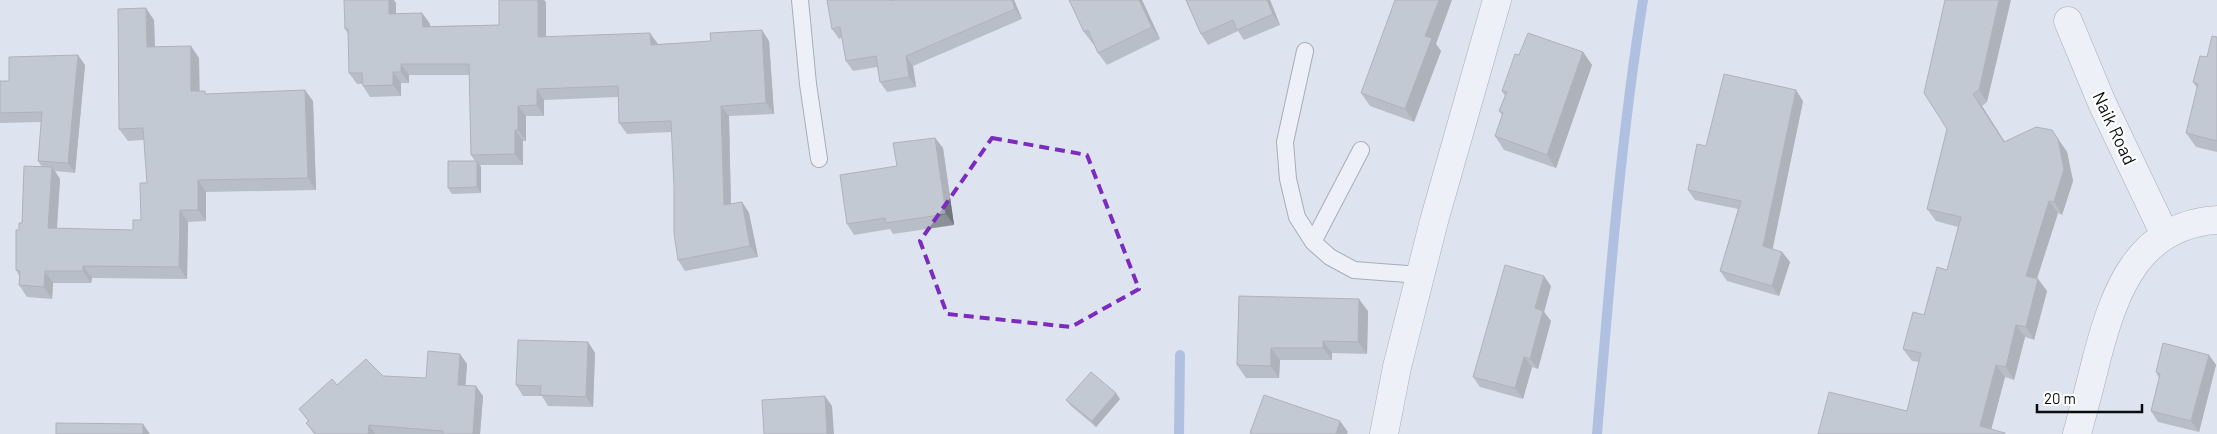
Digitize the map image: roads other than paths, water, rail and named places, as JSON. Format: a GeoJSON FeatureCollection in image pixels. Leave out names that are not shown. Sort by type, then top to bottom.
{"type":"FeatureCollection","features":[{"type":"Feature","properties":{"kind":"street"},"geometry":{"type":"LineString","coordinates":[[1384,434],[1397,368],[1420,275],[1497,0]]}},
{"type":"Feature","properties":{"kind":"street","name":"Naik Road"},"geometry":{"type":"LineString","coordinates":[[2068,20],[2102,102],[2165,235]]}},
{"type":"Feature","properties":{"kind":"street"},"geometry":{"type":"LineString","coordinates":[[2077,434],[2107,319],[2125,278],[2147,248],[2165,235],[2189,225],[2217,220]]}},
{"type":"Feature","properties":{"kind":"lane"},"geometry":{"type":"LineString","coordinates":[[800,0],[808,84],[819,159]]}},
{"type":"Feature","properties":{"kind":"lane"},"geometry":{"type":"LineString","coordinates":[[1305,51],[1285,142],[1288,179],[1297,217],[1313,242],[1330,258],[1354,270],[1420,275]]}},
{"type":"Feature","properties":{"kind":"lane"},"geometry":{"type":"LineString","coordinates":[[1313,242],[1361,150]]}},
{"type":"Feature","properties":{"kind":"waterway"},"geometry":{"type":"LineString","coordinates":[[1597,434],[1622,162],[1643,0]]}},
{"type":"Feature","properties":{"kind":"waterway"},"geometry":{"type":"LineString","coordinates":[[1179,434],[1180,355]]}}]}
